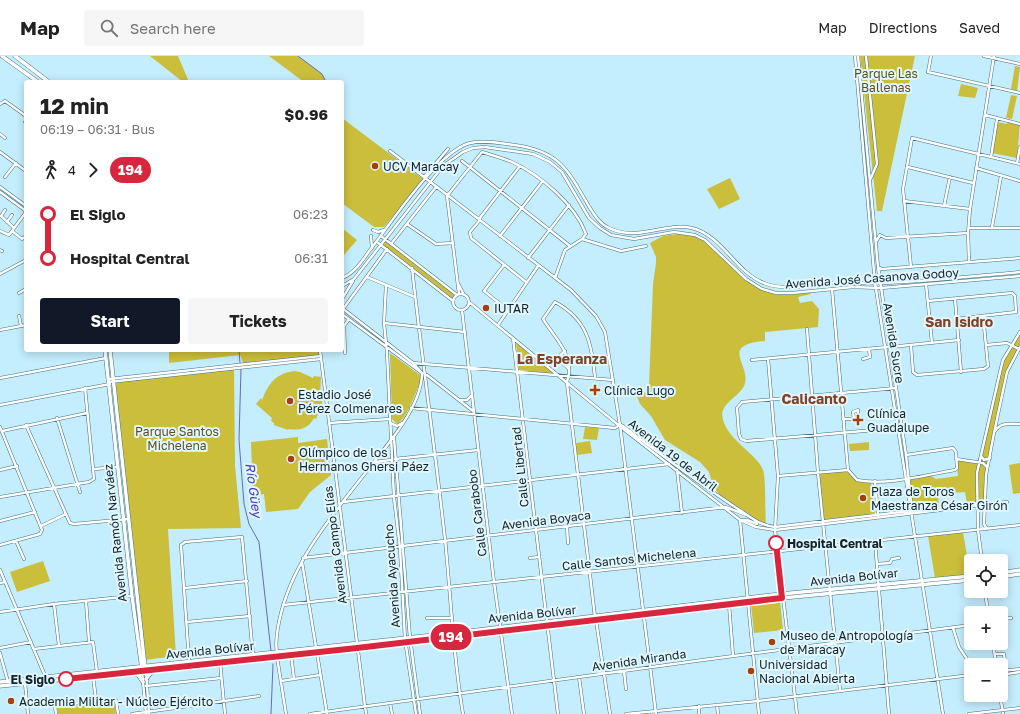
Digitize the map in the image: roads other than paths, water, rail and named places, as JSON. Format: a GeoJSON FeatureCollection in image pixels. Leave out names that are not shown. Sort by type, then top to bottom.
{"type":"FeatureCollection","features":[{"type":"Feature","properties":{"kind":"main road"},"geometry":{"type":"LineString","coordinates":[[2,56],[35,80]]}},
{"type":"Feature","properties":{"kind":"main road"},"geometry":{"type":"LineString","coordinates":[[15,56],[46,80]]}},
{"type":"Feature","properties":{"kind":"main road","name":"Avenida Ramón Narváez"},"geometry":{"type":"LineString","coordinates":[[105,352],[111,382],[142,658]]}},
{"type":"Feature","properties":{"kind":"main road","name":"Avenida Ramón Narváez"},"geometry":{"type":"LineString","coordinates":[[110,352],[118,467],[126,519],[132,596],[144,669]]}},
{"type":"Feature","properties":{"kind":"main road"},"geometry":{"type":"LineString","coordinates":[[1008,571],[1020,570]]}},
{"type":"Feature","properties":{"kind":"main road"},"geometry":{"type":"LineString","coordinates":[[1008,575],[1020,574]]}},
{"type":"Feature","properties":{"kind":"main road","name":"Avenida Bolívar"},"geometry":{"type":"LineString","coordinates":[[921,583],[964,577]]}},
{"type":"Feature","properties":{"kind":"main road","name":"Avenida Bolívar"},"geometry":{"type":"LineString","coordinates":[[644,613],[782,596],[964,580]]}},
{"type":"Feature","properties":{"kind":"main road","name":"Avenida Bolívar"},"geometry":{"type":"LineString","coordinates":[[0,686],[8,683],[97,672],[220,662],[729,604],[747,600]]}},
{"type":"Feature","properties":{"kind":"main road","name":"Avenida Bolívar"},"geometry":{"type":"LineString","coordinates":[[276,655],[291,655],[316,650]]}},
{"type":"Feature","properties":{"kind":"main road","name":"Avenida Bolívar"},"geometry":{"type":"LineString","coordinates":[[152,668],[189,661],[253,655],[268,656]]}},
{"type":"Feature","properties":{"kind":"main road"},"geometry":{"type":"LineString","coordinates":[[142,658],[152,668],[144,680],[132,670],[142,658]]}},
{"type":"Feature","properties":{"kind":"main road","name":"Avenida Bolívar"},"geometry":{"type":"LineString","coordinates":[[0,682],[25,683],[93,676],[132,670]]}},
{"type":"Feature","properties":{"kind":"street","name":"Avenida Sucre"},"geometry":{"type":"LineString","coordinates":[[855,56],[892,389],[911,511]]}},
{"type":"Feature","properties":{"kind":"street","name":"Avenida Sucre"},"geometry":{"type":"LineString","coordinates":[[858,56],[875,283],[896,388],[909,477],[914,537],[942,714]]}},
{"type":"Feature","properties":{"kind":"street","name":"Avenida Sucre"},"geometry":{"type":"LineString","coordinates":[[866,56],[876,164],[869,180]]}},
{"type":"Feature","properties":{"kind":"street"},"geometry":{"type":"LineString","coordinates":[[931,56],[928,72],[1020,93]]}},
{"type":"Feature","properties":{"kind":"street"},"geometry":{"type":"LineString","coordinates":[[984,56],[1020,64]]}},
{"type":"Feature","properties":{"kind":"street"},"geometry":{"type":"LineString","coordinates":[[969,262],[968,228],[970,209],[994,57]]}},
{"type":"Feature","properties":{"kind":"street"},"geometry":{"type":"LineString","coordinates":[[0,104],[5,101],[24,115]]}},
{"type":"Feature","properties":{"kind":"street"},"geometry":{"type":"LineString","coordinates":[[985,116],[1020,124]]}},
{"type":"Feature","properties":{"kind":"street"},"geometry":{"type":"LineString","coordinates":[[991,157],[997,118]]}},
{"type":"Feature","properties":{"kind":"street"},"geometry":{"type":"LineString","coordinates":[[0,134],[5,138]]}},
{"type":"Feature","properties":{"kind":"street"},"geometry":{"type":"LineString","coordinates":[[911,267],[903,189],[912,138],[1019,163],[1020,147]]}},
{"type":"Feature","properties":{"kind":"street","name":"Avenida José Casanova Godoy"},"geometry":{"type":"LineString","coordinates":[[377,242],[425,178],[446,156],[466,145],[482,142],[520,146],[548,154],[560,162],[567,170],[596,218],[609,228],[634,234],[669,227],[694,229],[715,240],[747,273],[765,284],[784,287],[833,283],[880,283],[1020,272]]}},
{"type":"Feature","properties":{"kind":"street","name":"Avenida José Casanova Godoy"},"geometry":{"type":"LineString","coordinates":[[344,285],[354,279],[382,246],[449,160],[473,148],[502,149],[532,154],[550,162],[562,172],[589,218],[611,235],[634,239],[674,232],[690,234],[706,240],[739,274],[762,289],[776,293],[832,289],[881,288],[1020,276]]}},
{"type":"Feature","properties":{"kind":"street"},"geometry":{"type":"LineString","coordinates":[[425,178],[448,149]]}},
{"type":"Feature","properties":{"kind":"street"},"geometry":{"type":"LineString","coordinates":[[390,151],[555,278],[585,303],[606,332],[620,425],[656,713]]}},
{"type":"Feature","properties":{"kind":"street"},"geometry":{"type":"LineString","coordinates":[[0,152],[24,169]]}},
{"type":"Feature","properties":{"kind":"street"},"geometry":{"type":"LineString","coordinates":[[453,301],[458,294],[458,283],[447,196],[482,152],[510,161],[520,166],[569,205],[578,216],[586,234],[582,239],[565,250],[555,278]]}},
{"type":"Feature","properties":{"kind":"street"},"geometry":{"type":"LineString","coordinates":[[462,161],[523,207],[570,246]]}},
{"type":"Feature","properties":{"kind":"street"},"geometry":{"type":"LineString","coordinates":[[5,177],[16,163]]}},
{"type":"Feature","properties":{"kind":"street"},"geometry":{"type":"LineString","coordinates":[[520,166],[470,232],[471,238],[526,282]]}},
{"type":"Feature","properties":{"kind":"street"},"geometry":{"type":"LineString","coordinates":[[908,167],[974,183]]}},
{"type":"Feature","properties":{"kind":"street"},"geometry":{"type":"LineString","coordinates":[[976,168],[1020,181]]}},
{"type":"Feature","properties":{"kind":"street"},"geometry":{"type":"LineString","coordinates":[[992,227],[1001,176]]}},
{"type":"Feature","properties":{"kind":"street"},"geometry":{"type":"LineString","coordinates":[[944,206],[950,177]]}},
{"type":"Feature","properties":{"kind":"street"},"geometry":{"type":"LineString","coordinates":[[500,236],[542,182]]}},
{"type":"Feature","properties":{"kind":"street"},"geometry":{"type":"LineString","coordinates":[[0,187],[24,205]]}},
{"type":"Feature","properties":{"kind":"street"},"geometry":{"type":"LineString","coordinates":[[391,244],[436,187]]}},
{"type":"Feature","properties":{"kind":"street"},"geometry":{"type":"LineString","coordinates":[[0,192],[24,210]]}},
{"type":"Feature","properties":{"kind":"street"},"geometry":{"type":"LineString","coordinates":[[904,201],[970,209]]}},
{"type":"Feature","properties":{"kind":"street"},"geometry":{"type":"LineString","coordinates":[[528,258],[569,205]]}},
{"type":"Feature","properties":{"kind":"street"},"geometry":{"type":"LineString","coordinates":[[5,210],[1,216],[7,222],[12,231],[22,239],[24,238]]}},
{"type":"Feature","properties":{"kind":"street"},"geometry":{"type":"LineString","coordinates":[[7,222],[12,215]]}},
{"type":"Feature","properties":{"kind":"street"},"geometry":{"type":"LineString","coordinates":[[0,231],[6,235],[12,231],[24,215]]}},
{"type":"Feature","properties":{"kind":"street"},"geometry":{"type":"LineString","coordinates":[[407,224],[436,244],[453,243]]}},
{"type":"Feature","properties":{"kind":"street"},"geometry":{"type":"LineString","coordinates":[[968,228],[1020,228]]}},
{"type":"Feature","properties":{"kind":"street"},"geometry":{"type":"LineString","coordinates":[[373,230],[378,232],[387,229]]}},
{"type":"Feature","properties":{"kind":"street"},"geometry":{"type":"LineString","coordinates":[[876,243],[880,235],[886,238],[968,233]]}},
{"type":"Feature","properties":{"kind":"street"},"geometry":{"type":"LineString","coordinates":[[371,236],[372,248]]}},
{"type":"Feature","properties":{"kind":"street"},"geometry":{"type":"LineString","coordinates":[[381,236],[458,294],[464,295]]}},
{"type":"Feature","properties":{"kind":"street"},"geometry":{"type":"LineString","coordinates":[[582,239],[621,251],[646,246]]}},
{"type":"Feature","properties":{"kind":"street"},"geometry":{"type":"LineString","coordinates":[[344,277],[354,270],[377,242],[453,301],[455,308],[462,310],[467,307],[469,302]]}},
{"type":"Feature","properties":{"kind":"street"},"geometry":{"type":"LineString","coordinates":[[344,306],[387,249]]}},
{"type":"Feature","properties":{"kind":"street"},"geometry":{"type":"LineString","coordinates":[[878,267],[882,269],[1020,258]]}},
{"type":"Feature","properties":{"kind":"street"},"geometry":{"type":"LineString","coordinates":[[0,274],[24,261]]}},
{"type":"Feature","properties":{"kind":"street"},"geometry":{"type":"LineString","coordinates":[[504,265],[484,290],[508,310]]}},
{"type":"Feature","properties":{"kind":"street"},"geometry":{"type":"LineString","coordinates":[[498,325],[538,266]]}},
{"type":"Feature","properties":{"kind":"street"},"geometry":{"type":"LineString","coordinates":[[412,268],[440,492],[453,635],[463,714]]}},
{"type":"Feature","properties":{"kind":"street"},"geometry":{"type":"LineString","coordinates":[[868,283],[872,281],[874,274]]}},
{"type":"Feature","properties":{"kind":"street"},"geometry":{"type":"LineString","coordinates":[[367,277],[416,297]]}},
{"type":"Feature","properties":{"kind":"street"},"geometry":{"type":"LineString","coordinates":[[344,296],[354,279]]}},
{"type":"Feature","properties":{"kind":"street"},"geometry":{"type":"LineString","coordinates":[[458,283],[469,302],[620,425]]}},
{"type":"Feature","properties":{"kind":"street"},"geometry":{"type":"LineString","coordinates":[[926,284],[932,343]]}},
{"type":"Feature","properties":{"kind":"street","name":"Avenida Ayacucho"},"geometry":{"type":"LineString","coordinates":[[386,285],[384,323],[391,442],[394,460]]}},
{"type":"Feature","properties":{"kind":"street"},"geometry":{"type":"LineString","coordinates":[[832,289],[848,470],[857,480],[875,481],[905,479],[909,477],[955,470],[957,468],[956,452],[953,448],[906,455]]}},
{"type":"Feature","properties":{"kind":"street"},"geometry":{"type":"LineString","coordinates":[[19,293],[24,290]]}},
{"type":"Feature","properties":{"kind":"street"},"geometry":{"type":"LineString","coordinates":[[928,301],[1014,294],[1016,312],[956,318]]}},
{"type":"Feature","properties":{"kind":"street"},"geometry":{"type":"LineString","coordinates":[[955,299],[961,372]]}},
{"type":"Feature","properties":{"kind":"street"},"geometry":{"type":"LineString","coordinates":[[595,377],[591,344],[580,322],[556,302],[543,319],[559,339],[565,351],[568,368],[569,375],[567,383],[578,475],[610,714]]}},
{"type":"Feature","properties":{"kind":"street"},"geometry":{"type":"LineString","coordinates":[[286,714],[276,655],[276,638],[282,605],[290,583],[303,558],[343,502],[391,442],[411,408],[421,386],[422,374],[413,363],[344,309]]}},
{"type":"Feature","properties":{"kind":"street","name":"Calle Carabobo"},"geometry":{"type":"LineString","coordinates":[[462,310],[488,536],[512,714]]}},
{"type":"Feature","properties":{"kind":"street"},"geometry":{"type":"LineString","coordinates":[[19,316],[21,326]]}},
{"type":"Feature","properties":{"kind":"street"},"geometry":{"type":"LineString","coordinates":[[344,316],[422,374],[426,374],[460,400],[474,413]]}},
{"type":"Feature","properties":{"kind":"street"},"geometry":{"type":"LineString","coordinates":[[911,345],[915,374],[961,372],[986,368],[988,366],[983,316]]}},
{"type":"Feature","properties":{"kind":"street"},"geometry":{"type":"LineString","coordinates":[[345,353],[344,326],[348,319]]}},
{"type":"Feature","properties":{"kind":"street"},"geometry":{"type":"LineString","coordinates":[[384,323],[465,332]]}},
{"type":"Feature","properties":{"kind":"street"},"geometry":{"type":"LineString","coordinates":[[0,330],[24,325]]}},
{"type":"Feature","properties":{"kind":"street"},"geometry":{"type":"LineString","coordinates":[[807,329],[818,473],[840,690]]}},
{"type":"Feature","properties":{"kind":"street"},"geometry":{"type":"LineString","coordinates":[[981,554],[977,504],[981,455],[1001,368],[1020,332]]}},
{"type":"Feature","properties":{"kind":"street","name":"Calle Libertad"},"geometry":{"type":"LineString","coordinates":[[513,338],[524,418],[558,714]]}},
{"type":"Feature","properties":{"kind":"street"},"geometry":{"type":"LineString","coordinates":[[752,360],[959,340]]}},
{"type":"Feature","properties":{"kind":"street"},"geometry":{"type":"LineString","coordinates":[[986,345],[1012,345],[1019,348],[1008,372],[987,467],[984,524],[987,529]]}},
{"type":"Feature","properties":{"kind":"street"},"geometry":{"type":"LineString","coordinates":[[863,359],[870,357],[869,349]]}},
{"type":"Feature","properties":{"kind":"street"},"geometry":{"type":"LineString","coordinates":[[565,351],[558,359],[568,368]]}},
{"type":"Feature","properties":{"kind":"street","name":"Avenida Campo Elías"},"geometry":{"type":"LineString","coordinates":[[320,352],[356,646],[366,714]]}},
{"type":"Feature","properties":{"kind":"street"},"geometry":{"type":"LineString","coordinates":[[0,378],[106,358]]}},
{"type":"Feature","properties":{"kind":"street"},"geometry":{"type":"LineString","coordinates":[[0,405],[137,378],[321,358]]}},
{"type":"Feature","properties":{"kind":"street"},"geometry":{"type":"LineString","coordinates":[[768,359],[778,476],[775,528],[788,650],[797,714]]}},
{"type":"Feature","properties":{"kind":"street"},"geometry":{"type":"LineString","coordinates":[[413,363],[424,362],[518,372],[595,377],[613,380]]}},
{"type":"Feature","properties":{"kind":"street"},"geometry":{"type":"LineString","coordinates":[[0,497],[27,491],[77,484],[92,480],[94,470],[85,388]]}},
{"type":"Feature","properties":{"kind":"street"},"geometry":{"type":"LineString","coordinates":[[896,388],[742,402],[737,408],[739,434],[741,439],[746,441],[898,428]]}},
{"type":"Feature","properties":{"kind":"street"},"geometry":{"type":"LineString","coordinates":[[460,400],[467,400],[472,395]]}},
{"type":"Feature","properties":{"kind":"street"},"geometry":{"type":"LineString","coordinates":[[411,408],[615,428],[620,425]]}},
{"type":"Feature","properties":{"kind":"street"},"geometry":{"type":"LineString","coordinates":[[2,431],[26,424],[87,412]]}},
{"type":"Feature","properties":{"kind":"street"},"geometry":{"type":"LineString","coordinates":[[57,418],[80,492]]}},
{"type":"Feature","properties":{"kind":"street"},"geometry":{"type":"LineString","coordinates":[[843,419],[854,419]]}},
{"type":"Feature","properties":{"kind":"street"},"geometry":{"type":"LineString","coordinates":[[329,423],[390,421],[396,426],[403,422]]}},
{"type":"Feature","properties":{"kind":"street"},"geometry":{"type":"LineString","coordinates":[[26,424],[70,522],[74,524],[126,519]]}},
{"type":"Feature","properties":{"kind":"street"},"geometry":{"type":"LineString","coordinates":[[994,434],[997,428],[1006,424],[1020,424]]}},
{"type":"Feature","properties":{"kind":"street","name":"Avenida 19 de Abril"},"geometry":{"type":"LineString","coordinates":[[620,425],[740,520],[756,527],[775,528],[911,511]]}},
{"type":"Feature","properties":{"kind":"street","name":"Avenida 19 de Abril"},"geometry":{"type":"LineString","coordinates":[[620,425],[624,426],[723,500],[747,516],[762,524],[775,528]]}},
{"type":"Feature","properties":{"kind":"street"},"geometry":{"type":"LineString","coordinates":[[0,427],[42,530],[40,534],[0,545]]}},
{"type":"Feature","properties":{"kind":"street","name":"Avenida Ayacucho"},"geometry":{"type":"LineString","coordinates":[[394,437],[396,497],[403,592],[416,714]]}},
{"type":"Feature","properties":{"kind":"street"},"geometry":{"type":"LineString","coordinates":[[374,462],[478,450]]}},
{"type":"Feature","properties":{"kind":"street"},"geometry":{"type":"LineString","coordinates":[[981,455],[984,460],[990,458]]}},
{"type":"Feature","properties":{"kind":"street"},"geometry":{"type":"LineString","coordinates":[[956,459],[980,462],[985,464],[987,467]]}},
{"type":"Feature","properties":{"kind":"street"},"geometry":{"type":"LineString","coordinates":[[343,502],[440,492],[669,464]]}},
{"type":"Feature","properties":{"kind":"street"},"geometry":{"type":"LineString","coordinates":[[0,470],[17,466]]}},
{"type":"Feature","properties":{"kind":"street"},"geometry":{"type":"LineString","coordinates":[[94,470],[118,467]]}},
{"type":"Feature","properties":{"kind":"street"},"geometry":{"type":"LineString","coordinates":[[677,470],[682,513]]}},
{"type":"Feature","properties":{"kind":"street"},"geometry":{"type":"LineString","coordinates":[[778,476],[848,470]]}},
{"type":"Feature","properties":{"kind":"street"},"geometry":{"type":"LineString","coordinates":[[875,481],[878,515]]}},
{"type":"Feature","properties":{"kind":"street","name":"Avenida Ayacucho"},"geometry":{"type":"LineString","coordinates":[[396,497],[403,547],[407,592],[408,640]]}},
{"type":"Feature","properties":{"kind":"street","name":"Avenida 19 de Abril"},"geometry":{"type":"LineString","coordinates":[[823,523],[911,511],[1007,502]]}},
{"type":"Feature","properties":{"kind":"street","name":"Avenida Boyaca"},"geometry":{"type":"LineString","coordinates":[[303,558],[400,548],[726,508],[747,516]]}},
{"type":"Feature","properties":{"kind":"street"},"geometry":{"type":"LineString","coordinates":[[0,521],[35,512]]}},
{"type":"Feature","properties":{"kind":"street"},"geometry":{"type":"LineString","coordinates":[[41,526],[66,514]]}},
{"type":"Feature","properties":{"kind":"street"},"geometry":{"type":"LineString","coordinates":[[759,714],[740,520],[747,520],[762,524]]}},
{"type":"Feature","properties":{"kind":"street","name":"Calle Santos Michelena"},"geometry":{"type":"LineString","coordinates":[[282,605],[1020,525]]}},
{"type":"Feature","properties":{"kind":"street"},"geometry":{"type":"LineString","coordinates":[[567,527],[568,543]]}},
{"type":"Feature","properties":{"kind":"street"},"geometry":{"type":"LineString","coordinates":[[189,661],[181,545],[185,542],[242,537],[253,655]]}},
{"type":"Feature","properties":{"kind":"street"},"geometry":{"type":"LineString","coordinates":[[16,540],[24,559]]}},
{"type":"Feature","properties":{"kind":"street"},"geometry":{"type":"LineString","coordinates":[[875,541],[889,714]]}},
{"type":"Feature","properties":{"kind":"street"},"geometry":{"type":"LineString","coordinates":[[530,558],[539,557]]}},
{"type":"Feature","properties":{"kind":"street"},"geometry":{"type":"LineString","coordinates":[[877,564],[890,563],[892,559],[899,558]]}},
{"type":"Feature","properties":{"kind":"street"},"geometry":{"type":"LineString","coordinates":[[301,562],[327,713]]}},
{"type":"Feature","properties":{"kind":"street"},"geometry":{"type":"LineString","coordinates":[[0,570],[46,678]]}},
{"type":"Feature","properties":{"kind":"street"},"geometry":{"type":"LineString","coordinates":[[185,588],[247,581]]}},
{"type":"Feature","properties":{"kind":"street"},"geometry":{"type":"LineString","coordinates":[[0,583],[5,582]]}},
{"type":"Feature","properties":{"kind":"street"},"geometry":{"type":"LineString","coordinates":[[0,612],[17,608],[132,596]]}},
{"type":"Feature","properties":{"kind":"street"},"geometry":{"type":"LineString","coordinates":[[86,601],[89,641]]}},
{"type":"Feature","properties":{"kind":"street"},"geometry":{"type":"LineString","coordinates":[[54,604],[59,646]]}},
{"type":"Feature","properties":{"kind":"street"},"geometry":{"type":"LineString","coordinates":[[729,604],[733,656]]}},
{"type":"Feature","properties":{"kind":"street"},"geometry":{"type":"LineString","coordinates":[[187,622],[250,616]]}},
{"type":"Feature","properties":{"kind":"street"},"geometry":{"type":"LineString","coordinates":[[427,618],[452,618]]}},
{"type":"Feature","properties":{"kind":"street","name":"Avenida Miranda"},"geometry":{"type":"LineString","coordinates":[[310,714],[327,713],[390,702],[460,694],[650,667],[964,626]]}},
{"type":"Feature","properties":{"kind":"street"},"geometry":{"type":"LineString","coordinates":[[953,628],[959,648],[966,658]]}},
{"type":"Feature","properties":{"kind":"street"},"geometry":{"type":"LineString","coordinates":[[34,649],[89,641],[95,644],[97,672]]}},
{"type":"Feature","properties":{"kind":"street"},"geometry":{"type":"LineString","coordinates":[[0,648],[30,642]]}},
{"type":"Feature","properties":{"kind":"street"},"geometry":{"type":"LineString","coordinates":[[994,650],[995,658]]}},
{"type":"Feature","properties":{"kind":"street"},"geometry":{"type":"LineString","coordinates":[[0,654],[8,683]]}},
{"type":"Feature","properties":{"kind":"street"},"geometry":{"type":"LineString","coordinates":[[995,654],[1004,654],[1004,658]]}},
{"type":"Feature","properties":{"kind":"street"},"geometry":{"type":"LineString","coordinates":[[291,655],[294,679]]}},
{"type":"Feature","properties":{"kind":"street"},"geometry":{"type":"LineString","coordinates":[[220,662],[226,714]]}},
{"type":"Feature","properties":{"kind":"street","name":"Avenida Ramón Narváez"},"geometry":{"type":"LineString","coordinates":[[144,669],[147,713]]}},
{"type":"Feature","properties":{"kind":"street"},"geometry":{"type":"LineString","coordinates":[[1008,670],[1020,669]]}},
{"type":"Feature","properties":{"kind":"street"},"geometry":{"type":"LineString","coordinates":[[624,671],[626,689]]}},
{"type":"Feature","properties":{"kind":"street"},"geometry":{"type":"LineString","coordinates":[[1008,674],[1020,672]]}},
{"type":"Feature","properties":{"kind":"street"},"geometry":{"type":"LineString","coordinates":[[281,681],[320,675]]}},
{"type":"Feature","properties":{"kind":"street"},"geometry":{"type":"LineString","coordinates":[[56,714],[55,706],[96,700],[93,676]]}},
{"type":"Feature","properties":{"kind":"street"},"geometry":{"type":"LineString","coordinates":[[626,714],[656,713],[699,706],[758,701],[964,676]]}},
{"type":"Feature","properties":{"kind":"street"},"geometry":{"type":"LineString","coordinates":[[579,677],[584,714]]}},
{"type":"Feature","properties":{"kind":"street"},"geometry":{"type":"LineString","coordinates":[[146,686],[221,678]]}},
{"type":"Feature","properties":{"kind":"street","name":"Avenida Ramón Narváez"},"geometry":{"type":"LineString","coordinates":[[144,680],[146,686],[147,713]]}},
{"type":"Feature","properties":{"kind":"street"},"geometry":{"type":"LineString","coordinates":[[25,683],[28,714]]}},
{"type":"Feature","properties":{"kind":"street"},"geometry":{"type":"LineString","coordinates":[[132,714],[259,696]]}},
{"type":"Feature","properties":{"kind":"street","name":"Avenida Ayacucho"},"geometry":{"type":"LineString","coordinates":[[415,699],[420,714]]}},
{"type":"Feature","properties":{"kind":"street"},"geometry":{"type":"LineString","coordinates":[[116,700],[118,714]]}},
{"type":"Feature","properties":{"kind":"street"},"geometry":{"type":"LineString","coordinates":[[390,702],[392,714]]}},
{"type":"Feature","properties":{"kind":"street"},"geometry":{"type":"LineString","coordinates":[[1001,702],[1003,714]]}},
{"type":"Feature","properties":{"kind":"street"},"geometry":{"type":"LineString","coordinates":[[717,705],[718,714]]}},
{"type":"Feature","properties":{"kind":"street"},"geometry":{"type":"LineString","coordinates":[[699,706],[699,714]]}},
{"type":"Feature","properties":{"kind":"street"},"geometry":{"type":"LineString","coordinates":[[969,714],[1020,708]]}},
{"type":"Feature","properties":{"kind":"waterway","name":"Río Güey"},"geometry":{"type":"LineString","coordinates":[[298,56],[322,74],[325,80]]}},
{"type":"Feature","properties":{"kind":"waterway","name":"Río Güey"},"geometry":{"type":"LineString","coordinates":[[239,352],[240,363]]}},
{"type":"Feature","properties":{"kind":"waterway","name":"Río Güey"},"geometry":{"type":"LineString","coordinates":[[241,369],[239,440],[244,504],[249,524],[259,542],[271,651]]}},
{"type":"Feature","properties":{"kind":"waterway","name":"Río Güey"},"geometry":{"type":"LineString","coordinates":[[271,714],[273,664]]}},
{"type":"Feature","properties":{"kind":"place","name":"UCV Maracay"},"geometry":{"type":"Point","coordinates":[375,166]}},
{"type":"Feature","properties":{"kind":"place","name":"IUTAR"},"geometry":{"type":"Point","coordinates":[486,308]}},
{"type":"Feature","properties":{"kind":"place","name":"Clínica Lugo"},"geometry":{"type":"Point","coordinates":[595,390]}},
{"type":"Feature","properties":{"kind":"place","name":"Estadio José Pérez Colmenares"},"geometry":{"type":"Point","coordinates":[290,401]}},
{"type":"Feature","properties":{"kind":"place","name":"Clínica Guadalupe"},"geometry":{"type":"Point","coordinates":[858,420]}},
{"type":"Feature","properties":{"kind":"place","name":"Olímpico de los Hermanos Ghersi Páez"},"geometry":{"type":"Point","coordinates":[291,459]}},
{"type":"Feature","properties":{"kind":"place","name":"Plaza de Toros Maestranza César Girón"},"geometry":{"type":"Point","coordinates":[863,498]}},
{"type":"Feature","properties":{"kind":"place","name":"Hospital Central"},"geometry":{"type":"Point","coordinates":[776,543]}},
{"type":"Feature","properties":{"kind":"place","name":"Museo de Antropología de Maracay"},"geometry":{"type":"Point","coordinates":[772,642]}},
{"type":"Feature","properties":{"kind":"place","name":"Universidad Nacional Abierta"},"geometry":{"type":"Point","coordinates":[751,671]}},
{"type":"Feature","properties":{"kind":"place","name":"El Siglo"},"geometry":{"type":"Point","coordinates":[66,679]}},
{"type":"Feature","properties":{"kind":"place","name":"Academia Militar - Núcleo Ejército"},"geometry":{"type":"Point","coordinates":[11,701]}},
{"type":"Feature","properties":{"kind":"district","name":"San Isidro"},"geometry":{"type":"Point","coordinates":[959,321]}},
{"type":"Feature","properties":{"kind":"district","name":"La Esperanza"},"geometry":{"type":"Point","coordinates":[562,358]}},
{"type":"Feature","properties":{"kind":"district","name":"Calicanto"},"geometry":{"type":"Point","coordinates":[814,398]}},
{"type":"Feature","properties":{"kind":"park label","name":"Parque Las Ballenas"},"geometry":{"type":"Point","coordinates":[886,80]}},
{"type":"Feature","properties":{"kind":"park label","name":"Parque Santos Michelena"},"geometry":{"type":"Point","coordinates":[177,438]}}]}
